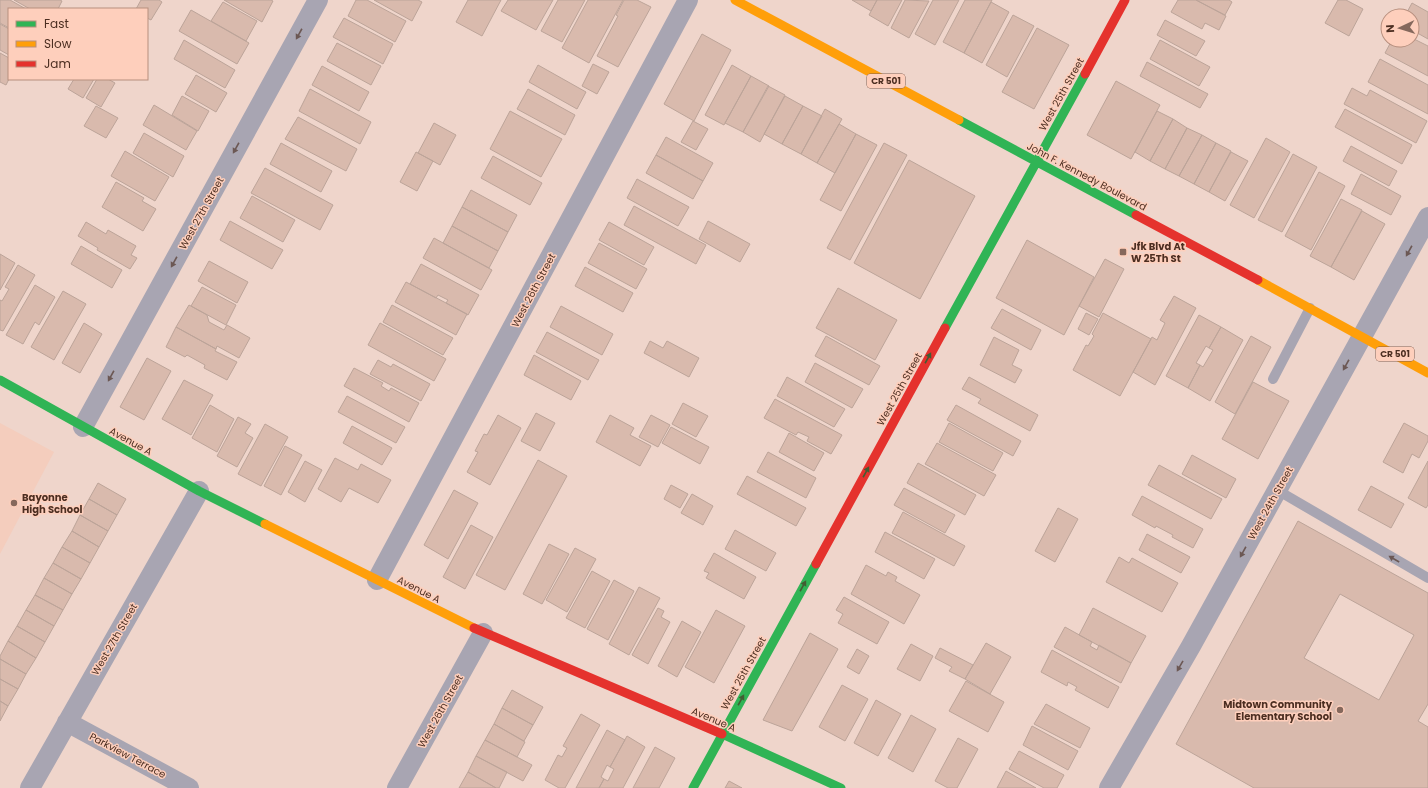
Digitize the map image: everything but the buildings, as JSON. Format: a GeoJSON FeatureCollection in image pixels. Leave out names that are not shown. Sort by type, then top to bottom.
{"type":"FeatureCollection","features":[{"type":"Feature","properties":{"kind":"street","name":"West 27th Street"},"geometry":{"type":"LineString","coordinates":[[83,427],[318,0]]}},
{"type":"Feature","properties":{"kind":"street","name":"West 26th Street"},"geometry":{"type":"LineString","coordinates":[[378,580],[688,0]]}},
{"type":"Feature","properties":{"kind":"street","name":"John F. Kennedy Boulevard"},"geometry":{"type":"LineString","coordinates":[[735,0],[1310,308],[1428,373]]}},
{"type":"Feature","properties":{"kind":"street","name":"West 25th Street"},"geometry":{"type":"LineString","coordinates":[[693,788],[1125,0]]}},
{"type":"Feature","properties":{"kind":"street","name":"West 24th Street"},"geometry":{"type":"LineString","coordinates":[[1109,788],[1191,646],[1428,217]]}},
{"type":"Feature","properties":{"kind":"street","name":"Avenue A"},"geometry":{"type":"LineString","coordinates":[[0,380],[199,491],[483,633],[722,734],[841,788]]}},
{"type":"Feature","properties":{"kind":"street","name":"West 27th Street"},"geometry":{"type":"LineString","coordinates":[[30,788],[199,491]]}},
{"type":"Feature","properties":{"kind":"street","name":"West 26th Street"},"geometry":{"type":"LineString","coordinates":[[397,788],[483,633]]}},
{"type":"Feature","properties":{"kind":"street","name":"Parkview Terrace"},"geometry":{"type":"LineString","coordinates":[[67,722],[190,788]]}},
{"type":"Feature","properties":{"kind":"lane"},"geometry":{"type":"LineString","coordinates":[[1273,379],[1310,308]]}},
{"type":"Feature","properties":{"kind":"lane"},"geometry":{"type":"LineString","coordinates":[[1277,490],[1428,578]]}},
{"type":"Feature","properties":{"kind":"shaded area","name":"Bayonne High School"},"geometry":{"type":"Polygon","coordinates":[[[0,423],[54,452],[0,554],[0,423]]]}},
{"type":"Feature","properties":{"kind":"traffic: fast"},"geometry":{"type":"LineString","coordinates":[[945,328],[1085,74]]}},
{"type":"Feature","properties":{"kind":"traffic: fast"},"geometry":{"type":"LineString","coordinates":[[959,120],[1136,215]]}},
{"type":"Feature","properties":{"kind":"traffic: fast"},"geometry":{"type":"LineString","coordinates":[[0,380],[199,491],[265,524]]}},
{"type":"Feature","properties":{"kind":"traffic: fast"},"geometry":{"type":"LineString","coordinates":[[693,788],[816,564]]}},
{"type":"Feature","properties":{"kind":"traffic: fast"},"geometry":{"type":"LineString","coordinates":[[722,734],[841,788]]}},
{"type":"Feature","properties":{"kind":"traffic: slow"},"geometry":{"type":"LineString","coordinates":[[735,0],[959,120]]}},
{"type":"Feature","properties":{"kind":"traffic: slow"},"geometry":{"type":"LineString","coordinates":[[1258,280],[1428,373]]}},
{"type":"Feature","properties":{"kind":"traffic: slow"},"geometry":{"type":"LineString","coordinates":[[265,524],[474,628]]}},
{"type":"Feature","properties":{"kind":"traffic: jam"},"geometry":{"type":"LineString","coordinates":[[1085,74],[1125,0]]}},
{"type":"Feature","properties":{"kind":"traffic: jam"},"geometry":{"type":"LineString","coordinates":[[1136,215],[1258,280]]}},
{"type":"Feature","properties":{"kind":"traffic: jam"},"geometry":{"type":"LineString","coordinates":[[816,564],[945,328]]}},
{"type":"Feature","properties":{"kind":"traffic: jam"},"geometry":{"type":"LineString","coordinates":[[474,628],[722,734]]}},
{"type":"Feature","properties":{"kind":"place","name":"Jfk Blvd At W 25Th St"},"geometry":{"type":"Point","coordinates":[1123,252]}},
{"type":"Feature","properties":{"kind":"place","name":"Bayonne High School"},"geometry":{"type":"Point","coordinates":[14,503]}},
{"type":"Feature","properties":{"kind":"place","name":"Midtown Community Elementary School"},"geometry":{"type":"Point","coordinates":[1340,710]}}]}
